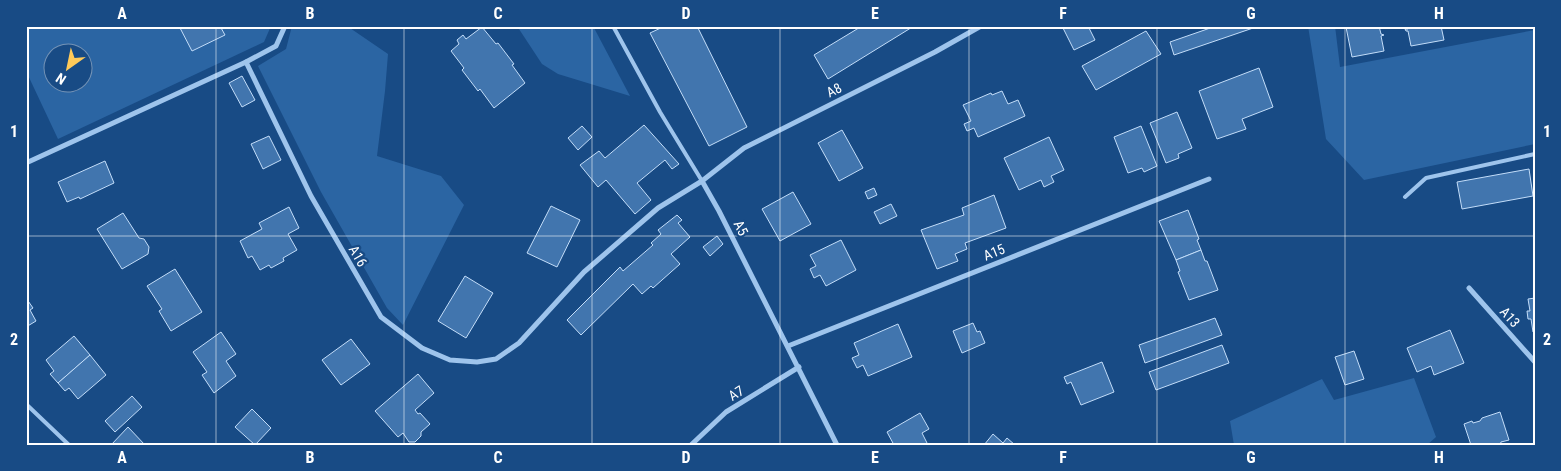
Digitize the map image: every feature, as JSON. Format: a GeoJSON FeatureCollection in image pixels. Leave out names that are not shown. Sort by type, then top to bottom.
{"type":"FeatureCollection","features":[{"type":"Feature","properties":{"kind":"street"},"geometry":{"type":"LineString","coordinates":[[26,163],[246,62],[276,46],[285,26]]}},
{"type":"Feature","properties":{"kind":"street","name":"A8"},"geometry":{"type":"LineString","coordinates":[[702,181],[744,148],[935,52],[981,26]]}},
{"type":"Feature","properties":{"kind":"street","name":"A16"},"geometry":{"type":"LineString","coordinates":[[246,62],[311,196],[381,317],[422,348],[450,360],[477,362],[496,359],[519,343],[584,272],[658,208],[702,181]]}},
{"type":"Feature","properties":{"kind":"street","name":"A15"},"geometry":{"type":"LineString","coordinates":[[788,346],[1208,179]]}},
{"type":"Feature","properties":{"kind":"street","name":"A5"},"geometry":{"type":"LineString","coordinates":[[702,181],[719,210],[838,445]]}},
{"type":"Feature","properties":{"kind":"street","name":"A13"},"geometry":{"type":"LineString","coordinates":[[1468,288],[1535,362]]}},
{"type":"Feature","properties":{"kind":"street","name":"A7"},"geometry":{"type":"LineString","coordinates":[[691,445],[726,412],[799,367]]}},
{"type":"Feature","properties":{"kind":"lane","name":"A5"},"geometry":{"type":"LineString","coordinates":[[613,26],[660,112],[702,181]]}},
{"type":"Feature","properties":{"kind":"lane"},"geometry":{"type":"LineString","coordinates":[[1405,198],[1426,178],[1535,154]]}},
{"type":"Feature","properties":{"kind":"lane"},"geometry":{"type":"LineString","coordinates":[[26,404],[69,445]]}},
{"type":"Feature","properties":{"kind":"shaded area"},"geometry":{"type":"Polygon","coordinates":[[[26,26],[271,26],[264,42],[58,139],[26,71],[26,26]]]}},
{"type":"Feature","properties":{"kind":"shaded area"},"geometry":{"type":"Polygon","coordinates":[[[292,26],[347,26],[388,54],[377,156],[441,176],[464,205],[403,325],[387,308],[321,192],[258,66],[286,49],[292,26]]]}},
{"type":"Feature","properties":{"kind":"shaded area"},"geometry":{"type":"Polygon","coordinates":[[[517,26],[593,26],[630,96],[558,74],[542,64],[517,26]]]}},
{"type":"Feature","properties":{"kind":"shaded area"},"geometry":{"type":"Polygon","coordinates":[[[1308,26],[1335,26],[1340,67],[1535,30],[1535,144],[1364,180],[1326,139],[1308,26]]]}},
{"type":"Feature","properties":{"kind":"shaded area"},"geometry":{"type":"Polygon","coordinates":[[[1414,378],[1436,437],[1427,445],[1234,445],[1230,421],[1322,379],[1334,400],[1414,378]]]}},
{"type":"Feature","properties":{"kind":"building"},"geometry":{"type":"Polygon","coordinates":[[[179,26],[220,26],[225,35],[192,51],[179,26]]]}},
{"type":"Feature","properties":{"kind":"building"},"geometry":{"type":"Polygon","coordinates":[[[665,26],[697,26],[747,127],[709,146],[650,33],[665,26]]]}},
{"type":"Feature","properties":{"kind":"building"},"geometry":{"type":"Polygon","coordinates":[[[862,26],[914,26],[828,79],[814,55],[862,26]]]}},
{"type":"Feature","properties":{"kind":"building"},"geometry":{"type":"Polygon","coordinates":[[[1062,26],[1088,26],[1095,40],[1074,50],[1062,26]]]}},
{"type":"Feature","properties":{"kind":"building"},"geometry":{"type":"Polygon","coordinates":[[[1216,26],[1259,26],[1174,55],[1170,42],[1216,26]]]}},
{"type":"Feature","properties":{"kind":"building"},"geometry":{"type":"Polygon","coordinates":[[[1379,26],[1381,34],[1384,35],[1381,36],[1384,51],[1352,57],[1346,27],[1379,26]]]}},
{"type":"Feature","properties":{"kind":"building"},"geometry":{"type":"Polygon","coordinates":[[[1408,26],[1441,26],[1444,40],[1411,46],[1408,31],[1405,29],[1408,29],[1408,26]]]}},
{"type":"Feature","properties":{"kind":"building"},"geometry":{"type":"Polygon","coordinates":[[[482,27],[496,44],[498,43],[514,64],[512,65],[525,83],[494,108],[480,89],[478,91],[462,70],[464,68],[451,51],[459,44],[457,40],[463,35],[466,39],[482,27]]]}},
{"type":"Feature","properties":{"kind":"building"},"geometry":{"type":"Polygon","coordinates":[[[1146,31],[1161,54],[1096,90],[1082,66],[1146,31]]]}},
{"type":"Feature","properties":{"kind":"building"},"geometry":{"type":"Polygon","coordinates":[[[1259,68],[1273,107],[1242,119],[1246,129],[1217,139],[1199,91],[1259,68]]]}},
{"type":"Feature","properties":{"kind":"building"},"geometry":{"type":"Polygon","coordinates":[[[242,76],[255,100],[242,107],[229,83],[242,76]]]}},
{"type":"Feature","properties":{"kind":"building"},"geometry":{"type":"Polygon","coordinates":[[[1002,91],[1008,104],[1018,100],[1025,116],[978,137],[974,128],[967,131],[964,124],[971,121],[963,105],[991,93],[992,95],[1002,91]]]}},
{"type":"Feature","properties":{"kind":"building"},"geometry":{"type":"Polygon","coordinates":[[[1177,112],[1192,148],[1178,154],[1179,158],[1166,163],[1150,123],[1177,112]]]}},
{"type":"Feature","properties":{"kind":"building"},"geometry":{"type":"Polygon","coordinates":[[[644,125],[679,164],[672,169],[665,160],[637,183],[651,200],[635,214],[606,180],[598,187],[580,165],[599,151],[605,158],[644,125]]]}},
{"type":"Feature","properties":{"kind":"building"},"geometry":{"type":"Polygon","coordinates":[[[582,126],[592,137],[578,150],[568,138],[582,126]]]}},
{"type":"Feature","properties":{"kind":"building"},"geometry":{"type":"Polygon","coordinates":[[[1141,126],[1157,166],[1144,172],[1142,168],[1128,173],[1114,137],[1141,126]]]}},
{"type":"Feature","properties":{"kind":"building"},"geometry":{"type":"Polygon","coordinates":[[[842,130],[863,168],[839,181],[818,143],[842,130]]]}},
{"type":"Feature","properties":{"kind":"building"},"geometry":{"type":"Polygon","coordinates":[[[269,136],[281,160],[263,169],[251,144],[269,136]]]}},
{"type":"Feature","properties":{"kind":"building"},"geometry":{"type":"Polygon","coordinates":[[[1049,137],[1064,170],[1051,176],[1054,182],[1044,187],[1041,180],[1019,190],[1004,158],[1049,137]]]}},
{"type":"Feature","properties":{"kind":"building"},"geometry":{"type":"Polygon","coordinates":[[[105,161],[114,183],[80,199],[79,197],[67,202],[58,182],[105,161]]]}},
{"type":"Feature","properties":{"kind":"building"},"geometry":{"type":"Polygon","coordinates":[[[1529,169],[1533,196],[1462,209],[1457,182],[1529,169]]]}},
{"type":"Feature","properties":{"kind":"building"},"geometry":{"type":"Polygon","coordinates":[[[874,188],[877,195],[868,199],[865,192],[874,188]]]}},
{"type":"Feature","properties":{"kind":"building"},"geometry":{"type":"Polygon","coordinates":[[[793,192],[811,224],[780,241],[762,209],[793,192]]]}},
{"type":"Feature","properties":{"kind":"building"},"geometry":{"type":"Polygon","coordinates":[[[994,195],[1006,228],[965,243],[967,249],[955,254],[958,261],[937,269],[921,230],[964,215],[962,208],[994,195]]]}},
{"type":"Feature","properties":{"kind":"building"},"geometry":{"type":"Polygon","coordinates":[[[891,204],[897,216],[880,224],[874,212],[891,204]]]}},
{"type":"Feature","properties":{"kind":"building"},"geometry":{"type":"Polygon","coordinates":[[[551,206],[580,220],[557,267],[527,253],[551,206]]]}},
{"type":"Feature","properties":{"kind":"building"},"geometry":{"type":"Polygon","coordinates":[[[289,207],[299,228],[288,234],[297,250],[283,258],[284,261],[271,268],[269,265],[260,270],[252,256],[248,258],[240,241],[262,229],[259,223],[289,207]]]}},
{"type":"Feature","properties":{"kind":"building"},"geometry":{"type":"Polygon","coordinates":[[[1188,210],[1201,250],[1176,260],[1159,221],[1188,210]]]}},
{"type":"Feature","properties":{"kind":"building"},"geometry":{"type":"Polygon","coordinates":[[[123,213],[139,238],[144,239],[149,247],[148,254],[122,269],[97,229],[123,213]]]}},
{"type":"Feature","properties":{"kind":"building"},"geometry":{"type":"Polygon","coordinates":[[[677,215],[682,220],[678,223],[690,237],[671,254],[680,264],[653,288],[651,286],[642,294],[633,284],[581,335],[567,320],[620,267],[623,271],[653,245],[651,243],[661,234],[658,230],[677,215]]]}},
{"type":"Feature","properties":{"kind":"building"},"geometry":{"type":"Polygon","coordinates":[[[717,236],[723,244],[710,256],[703,247],[717,236]]]}},
{"type":"Feature","properties":{"kind":"building"},"geometry":{"type":"Polygon","coordinates":[[[841,240],[856,270],[826,286],[820,275],[814,278],[810,269],[816,266],[810,255],[841,240]]]}},
{"type":"Feature","properties":{"kind":"building"},"geometry":{"type":"Polygon","coordinates":[[[1201,250],[1218,290],[1189,300],[1178,272],[1180,271],[1176,260],[1201,250]]]}},
{"type":"Feature","properties":{"kind":"building"},"geometry":{"type":"Polygon","coordinates":[[[175,269],[202,312],[171,331],[159,311],[162,309],[147,286],[175,269]]]}},
{"type":"Feature","properties":{"kind":"building"},"geometry":{"type":"Polygon","coordinates":[[[465,276],[493,293],[466,338],[438,321],[465,276]]]}},
{"type":"Feature","properties":{"kind":"building"},"geometry":{"type":"Polygon","coordinates":[[[26,298],[33,308],[30,310],[36,321],[26,327],[26,298]]]}},
{"type":"Feature","properties":{"kind":"building"},"geometry":{"type":"Polygon","coordinates":[[[1535,298],[1535,331],[1533,332],[1531,319],[1528,319],[1527,311],[1530,311],[1528,299],[1535,298]]]}},
{"type":"Feature","properties":{"kind":"building"},"geometry":{"type":"Polygon","coordinates":[[[1215,318],[1222,335],[1145,363],[1139,345],[1215,318]]]}},
{"type":"Feature","properties":{"kind":"building"},"geometry":{"type":"Polygon","coordinates":[[[973,323],[977,332],[980,331],[985,343],[962,353],[953,331],[973,323]]]}},
{"type":"Feature","properties":{"kind":"building"},"geometry":{"type":"Polygon","coordinates":[[[898,324],[912,357],[868,376],[863,365],[857,368],[852,358],[859,355],[854,343],[898,324]]]}},
{"type":"Feature","properties":{"kind":"building"},"geometry":{"type":"Polygon","coordinates":[[[1450,330],[1464,363],[1434,375],[1431,366],[1417,372],[1407,348],[1450,330]]]}},
{"type":"Feature","properties":{"kind":"building"},"geometry":{"type":"Polygon","coordinates":[[[221,332],[236,354],[226,361],[236,376],[214,393],[202,375],[207,372],[193,352],[221,332]]]}},
{"type":"Feature","properties":{"kind":"building"},"geometry":{"type":"Polygon","coordinates":[[[74,336],[90,355],[58,383],[50,374],[54,371],[46,360],[74,336]]]}},
{"type":"Feature","properties":{"kind":"building"},"geometry":{"type":"Polygon","coordinates":[[[351,339],[370,364],[341,385],[322,360],[351,339]]]}},
{"type":"Feature","properties":{"kind":"building"},"geometry":{"type":"Polygon","coordinates":[[[1222,345],[1229,363],[1156,390],[1149,372],[1222,345]]]}},
{"type":"Feature","properties":{"kind":"building"},"geometry":{"type":"Polygon","coordinates":[[[1354,351],[1364,379],[1345,385],[1335,357],[1354,351]]]}},
{"type":"Feature","properties":{"kind":"building"},"geometry":{"type":"Polygon","coordinates":[[[90,355],[106,375],[78,399],[69,388],[65,391],[58,383],[90,355]]]}},
{"type":"Feature","properties":{"kind":"building"},"geometry":{"type":"Polygon","coordinates":[[[1102,362],[1114,392],[1081,405],[1071,382],[1067,384],[1064,377],[1102,362]]]}},
{"type":"Feature","properties":{"kind":"building"},"geometry":{"type":"Polygon","coordinates":[[[418,374],[434,393],[415,410],[430,424],[421,432],[421,436],[415,442],[409,442],[403,433],[398,437],[375,411],[418,374]]]}},
{"type":"Feature","properties":{"kind":"building"},"geometry":{"type":"Polygon","coordinates":[[[132,396],[142,407],[115,432],[105,421],[132,396]]]}},
{"type":"Feature","properties":{"kind":"building"},"geometry":{"type":"Polygon","coordinates":[[[252,409],[271,428],[255,445],[235,427],[252,409]]]}},
{"type":"Feature","properties":{"kind":"building"},"geometry":{"type":"Polygon","coordinates":[[[1500,412],[1509,440],[1501,442],[1500,445],[1471,445],[1464,424],[1480,421],[1482,418],[1500,412]]]}},
{"type":"Feature","properties":{"kind":"building"},"geometry":{"type":"Polygon","coordinates":[[[920,413],[929,429],[922,433],[928,445],[894,445],[887,432],[920,413]]]}},
{"type":"Feature","properties":{"kind":"building"},"geometry":{"type":"Polygon","coordinates":[[[128,427],[145,445],[111,445],[128,427]]]}},
{"type":"Feature","properties":{"kind":"building"},"geometry":{"type":"Polygon","coordinates":[[[993,434],[1003,443],[1007,438],[1015,445],[984,445],[993,434]]]}}]}
